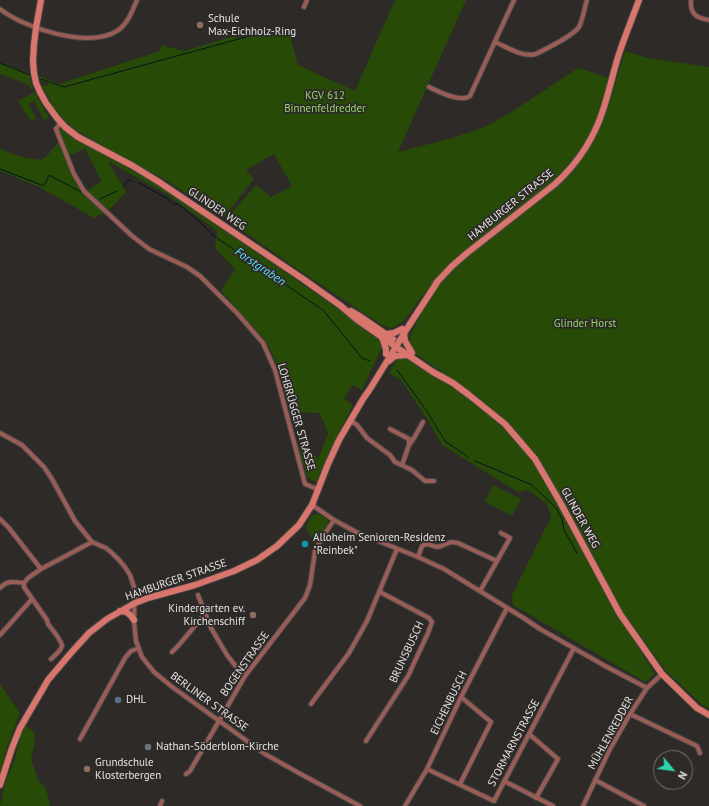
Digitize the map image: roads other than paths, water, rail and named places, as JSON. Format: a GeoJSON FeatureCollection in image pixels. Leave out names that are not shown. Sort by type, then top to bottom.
{"type":"FeatureCollection","features":[{"type":"Feature","properties":{"kind":"main road","name":"GLINDER WEG"},"geometry":{"type":"LineString","coordinates":[[41,0],[36,28],[33,61],[35,80],[46,103],[61,122],[78,136],[159,182],[341,306],[358,315],[410,354],[435,369],[469,394],[505,424],[535,459],[560,502],[620,614],[662,674],[697,708],[709,715]]}},
{"type":"Feature","properties":{"kind":"main road","name":"HAMBURGER STRASSE"},"geometry":{"type":"LineString","coordinates":[[0,784],[20,728],[48,680],[89,633],[103,622],[135,603],[195,585],[234,571],[257,560],[285,539],[299,525],[312,505],[319,490],[334,450],[363,399],[386,363],[421,300],[467,253],[545,192],[565,174],[583,151],[602,114],[622,43],[639,0]]}},
{"type":"Feature","properties":{"kind":"main road"},"geometry":{"type":"LineString","coordinates":[[386,354],[384,335],[403,331],[410,354],[396,356],[386,363]]}},
{"type":"Feature","properties":{"kind":"main road","name":"HAMBURGER STRASSE"},"geometry":{"type":"LineString","coordinates":[[363,399],[367,388],[386,354],[396,344]]}},
{"type":"Feature","properties":{"kind":"main road"},"geometry":{"type":"LineString","coordinates":[[120,611],[128,613],[134,620]]}},
{"type":"Feature","properties":{"kind":"street"},"geometry":{"type":"LineString","coordinates":[[0,9],[18,20],[36,28],[59,35],[91,37],[107,35],[117,31],[125,23],[137,0]]}},
{"type":"Feature","properties":{"kind":"street"},"geometry":{"type":"LineString","coordinates":[[429,87],[452,97],[465,99],[472,94],[514,0]]}},
{"type":"Feature","properties":{"kind":"street"},"geometry":{"type":"LineString","coordinates":[[495,42],[522,54],[536,54],[575,32],[581,22],[587,0]]}},
{"type":"Feature","properties":{"kind":"street"},"geometry":{"type":"LineString","coordinates":[[691,0],[691,8],[695,15],[709,20]]}},
{"type":"Feature","properties":{"kind":"street"},"geometry":{"type":"LineString","coordinates":[[304,6],[309,1]]}},
{"type":"Feature","properties":{"kind":"street","name":"LOHBRÜGGER STRASSE"},"geometry":{"type":"LineString","coordinates":[[61,122],[56,129],[74,174],[84,191],[131,235],[149,249],[187,267],[200,276],[237,313],[263,343],[275,370],[305,484],[319,490]]}},
{"type":"Feature","properties":{"kind":"street"},"geometry":{"type":"LineString","coordinates":[[350,421],[357,425],[367,438],[390,455],[395,462],[412,470],[425,481],[434,481]]}},
{"type":"Feature","properties":{"kind":"street"},"geometry":{"type":"LineString","coordinates":[[402,465],[409,445],[423,422]]}},
{"type":"Feature","properties":{"kind":"street"},"geometry":{"type":"LineString","coordinates":[[390,429],[409,439],[409,445]]}},
{"type":"Feature","properties":{"kind":"street"},"geometry":{"type":"LineString","coordinates":[[0,433],[22,445],[44,467],[75,521],[92,542],[41,569],[28,578],[24,583],[24,587],[61,642],[62,647],[51,659]]}},
{"type":"Feature","properties":{"kind":"street"},"geometry":{"type":"LineString","coordinates":[[312,505],[334,520],[356,532],[444,569],[540,629],[647,688]]}},
{"type":"Feature","properties":{"kind":"street"},"geometry":{"type":"LineString","coordinates":[[0,519],[9,528],[41,569]]}},
{"type":"Feature","properties":{"kind":"street","name":"BOGENSTRASSE"},"geometry":{"type":"LineString","coordinates":[[186,774],[190,771],[218,720],[245,676],[304,598],[310,585],[312,563],[316,548],[334,520]]}},
{"type":"Feature","properties":{"kind":"street"},"geometry":{"type":"LineString","coordinates":[[480,591],[510,538],[502,533]]}},
{"type":"Feature","properties":{"kind":"street","name":"BERLINER STRASSE"},"geometry":{"type":"LineString","coordinates":[[92,542],[112,553],[120,560],[130,575],[135,590],[135,634],[139,648],[146,662],[158,675],[218,720],[273,758],[360,806]]}},
{"type":"Feature","properties":{"kind":"street"},"geometry":{"type":"LineString","coordinates":[[418,557],[422,546],[424,545],[442,546],[454,542],[497,561]]}},
{"type":"Feature","properties":{"kind":"street"},"geometry":{"type":"LineString","coordinates":[[311,704],[349,653],[367,621],[397,549]]}},
{"type":"Feature","properties":{"kind":"street"},"geometry":{"type":"LineString","coordinates":[[0,588],[10,581],[24,583]]}},
{"type":"Feature","properties":{"kind":"street","name":"BRUNSBUSCH"},"geometry":{"type":"LineString","coordinates":[[366,741],[408,676],[432,622],[429,618],[380,592]]}},
{"type":"Feature","properties":{"kind":"street"},"geometry":{"type":"LineString","coordinates":[[198,595],[210,628],[227,655],[245,676]]}},
{"type":"Feature","properties":{"kind":"street"},"geometry":{"type":"LineString","coordinates":[[0,635],[32,599]]}},
{"type":"Feature","properties":{"kind":"street","name":"EICHENBUSCH"},"geometry":{"type":"LineString","coordinates":[[405,806],[427,769],[461,697],[507,608]]}},
{"type":"Feature","properties":{"kind":"street"},"geometry":{"type":"LineString","coordinates":[[172,652],[205,614]]}},
{"type":"Feature","properties":{"kind":"street"},"geometry":{"type":"LineString","coordinates":[[80,739],[125,658],[131,651],[139,648]]}},
{"type":"Feature","properties":{"kind":"street","name":"STORMARNSTRASSE"},"geometry":{"type":"LineString","coordinates":[[427,769],[494,802],[574,648]]}},
{"type":"Feature","properties":{"kind":"street","name":"MÜHLENREDDER"},"geometry":{"type":"LineString","coordinates":[[583,806],[610,749],[630,714],[647,688],[662,674]]}},
{"type":"Feature","properties":{"kind":"street"},"geometry":{"type":"LineString","coordinates":[[460,784],[491,722],[461,697]]}},
{"type":"Feature","properties":{"kind":"street"},"geometry":{"type":"LineString","coordinates":[[630,714],[697,746],[700,753]]}},
{"type":"Feature","properties":{"kind":"street"},"geometry":{"type":"LineString","coordinates":[[529,734],[558,759],[536,798]]}},
{"type":"Feature","properties":{"kind":"street"},"geometry":{"type":"LineString","coordinates":[[595,780],[644,806]]}},
{"type":"Feature","properties":{"kind":"street"},"geometry":{"type":"LineString","coordinates":[[504,781],[552,806]]}},
{"type":"Feature","properties":{"kind":"street"},"geometry":{"type":"LineString","coordinates":[[160,806],[162,801]]}},
{"type":"Feature","properties":{"kind":"waterway"},"geometry":{"type":"LineString","coordinates":[[41,79],[64,87],[264,32]]}},
{"type":"Feature","properties":{"kind":"waterway"},"geometry":{"type":"LineString","coordinates":[[0,63],[30,75]]}},
{"type":"Feature","properties":{"kind":"waterway","name":"Forstgraben"},"geometry":{"type":"LineString","coordinates":[[0,169],[44,186],[49,175],[86,196]]}},
{"type":"Feature","properties":{"kind":"waterway","name":"Forstgraben"},"geometry":{"type":"LineString","coordinates":[[124,186],[128,180],[132,181]]}},
{"type":"Feature","properties":{"kind":"waterway","name":"Forstgraben"},"geometry":{"type":"LineString","coordinates":[[139,183],[168,199],[173,204],[178,204],[198,220],[214,236],[323,310],[362,358],[370,361]]}},
{"type":"Feature","properties":{"kind":"waterway","name":"Forstgraben"},"geometry":{"type":"LineString","coordinates":[[100,199],[117,191]]}},
{"type":"Feature","properties":{"kind":"waterway","name":"Forstgraben"},"geometry":{"type":"LineString","coordinates":[[397,370],[426,410],[445,441],[468,457]]}},
{"type":"Feature","properties":{"kind":"waterway","name":"Forstgraben"},"geometry":{"type":"LineString","coordinates":[[475,461],[532,485],[556,508],[562,519],[564,530],[577,553]]}},
{"type":"Feature","properties":{"kind":"place","name":"Schule Max-Eichholz-Ring"},"geometry":{"type":"Point","coordinates":[200,25]}},
{"type":"Feature","properties":{"kind":"place","name":"Alloheim Senioren-Residenz \"Reinbek\""},"geometry":{"type":"Point","coordinates":[305,544]}},
{"type":"Feature","properties":{"kind":"place","name":"Kindergarten ev. Kirchenschiff"},"geometry":{"type":"Point","coordinates":[253,615]}},
{"type":"Feature","properties":{"kind":"place","name":"DHL"},"geometry":{"type":"Point","coordinates":[118,700]}},
{"type":"Feature","properties":{"kind":"place","name":"Nathan-Söderblom-Kirche"},"geometry":{"type":"Point","coordinates":[148,747]}},
{"type":"Feature","properties":{"kind":"place","name":"Grundschule Klosterbergen"},"geometry":{"type":"Point","coordinates":[87,769]}},
{"type":"Feature","properties":{"kind":"park label","name":"KGV 612 Binnenfeldredder"},"geometry":{"type":"Point","coordinates":[325,102]}},
{"type":"Feature","properties":{"kind":"park label","name":"Glinder Horst"},"geometry":{"type":"Point","coordinates":[585,324]}}]}
